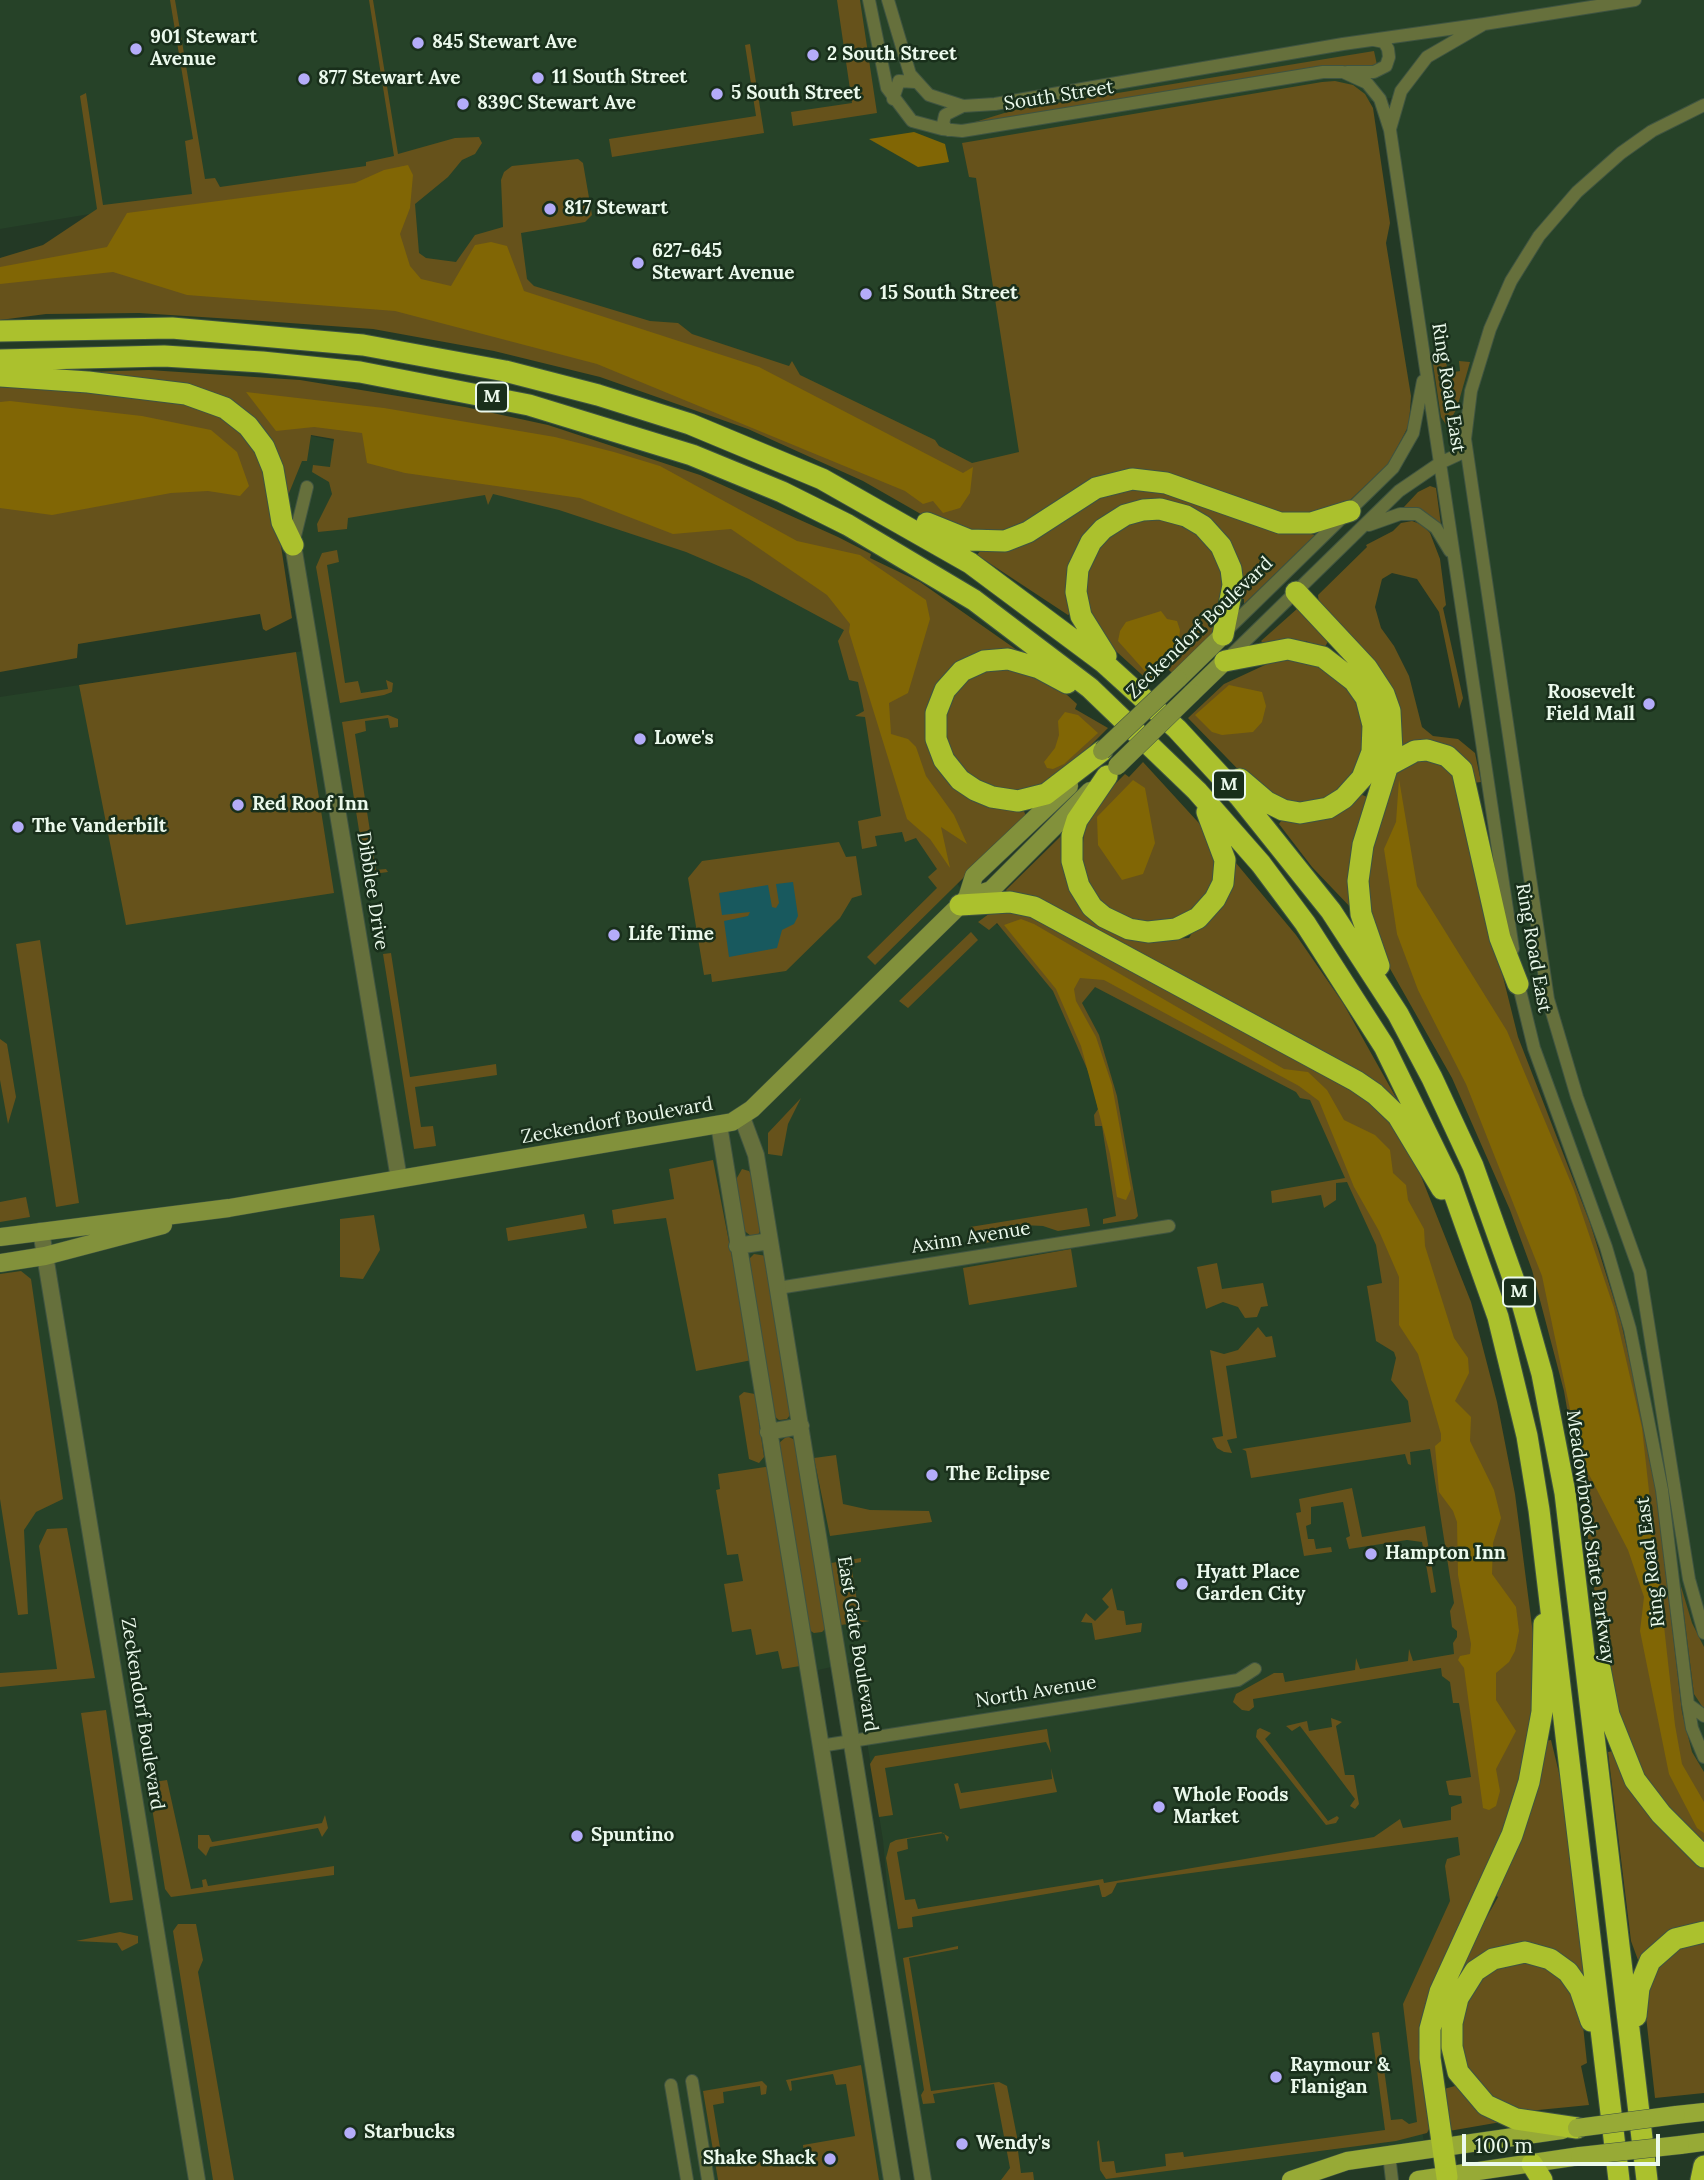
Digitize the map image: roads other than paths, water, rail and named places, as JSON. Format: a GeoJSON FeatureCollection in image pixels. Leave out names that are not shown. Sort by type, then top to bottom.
{"type":"FeatureCollection","features":[{"type":"Feature","properties":{"kind":"highway","name":"Meadowbrook State Parkway"},"geometry":{"type":"LineString","coordinates":[[0,331],[123,328],[219,330],[363,345],[458,361],[587,392],[690,424],[778,460],[863,500],[988,575],[1065,631],[1121,678],[1190,743],[1303,873],[1346,932],[1398,1014],[1469,1155],[1522,1303],[1553,1422],[1577,1590],[1647,2180]]}},
{"type":"Feature","properties":{"kind":"highway","name":"M"},"geometry":{"type":"LineString","coordinates":[[0,360],[152,356],[336,369],[504,399],[623,431],[738,473],[872,538],[995,614],[1120,715],[1197,791],[1276,884],[1359,1004],[1429,1133],[1467,1225],[1498,1317],[1517,1388],[1535,1485],[1619,2180]]}},
{"type":"Feature","properties":{"kind":"highway"},"geometry":{"type":"LineString","coordinates":[[0,376],[88,382],[186,394],[225,408],[242,420],[264,447],[275,477],[282,522],[293,545]]}},
{"type":"Feature","properties":{"kind":"highway"},"geometry":{"type":"LineString","coordinates":[[863,500],[933,524],[960,538],[990,542],[1028,532],[1096,488],[1132,479],[1166,483],[1280,523],[1356,519]]}},
{"type":"Feature","properties":{"kind":"highway"},"geometry":{"type":"LineString","coordinates":[[1121,678],[1085,624],[1076,584],[1081,560],[1091,541],[1103,528],[1125,515],[1152,509],[1169,510],[1194,520],[1217,540],[1226,555],[1232,577],[1232,599],[1223,635]]}},
{"type":"Feature","properties":{"kind":"highway"},"geometry":{"type":"LineString","coordinates":[[1296,592],[1360,660],[1380,686],[1393,727],[1388,765],[1363,845],[1358,894],[1367,934],[1398,1014]]}},
{"type":"Feature","properties":{"kind":"highway"},"geometry":{"type":"LineString","coordinates":[[1190,743],[1267,802],[1291,812],[1318,811],[1337,804],[1356,788],[1366,770],[1373,743],[1371,716],[1360,689],[1340,667],[1315,653],[1289,649],[1225,661]]}},
{"type":"Feature","properties":{"kind":"highway"},"geometry":{"type":"LineString","coordinates":[[1109,765],[1045,794],[1024,800],[992,797],[960,780],[944,760],[936,739],[937,705],[949,683],[962,671],[984,661],[1008,659],[1046,671],[1120,715]]}},
{"type":"Feature","properties":{"kind":"highway"},"geometry":{"type":"LineString","coordinates":[[1388,765],[1415,751],[1427,750],[1447,756],[1462,771],[1500,938],[1518,984]]}},
{"type":"Feature","properties":{"kind":"highway"},"geometry":{"type":"LineString","coordinates":[[1109,765],[1077,820],[1072,836],[1072,861],[1079,886],[1092,906],[1111,921],[1138,931],[1166,931],[1192,922],[1210,906],[1220,890],[1226,867],[1223,851],[1197,791]]}},
{"type":"Feature","properties":{"kind":"highway"},"geometry":{"type":"LineString","coordinates":[[964,901],[1010,902],[1034,907],[1366,1088],[1391,1108],[1405,1125],[1426,1164],[1467,1225]]}},
{"type":"Feature","properties":{"kind":"highway"},"geometry":{"type":"LineString","coordinates":[[1447,2176],[1430,2058],[1430,2029],[1440,1992],[1512,1835],[1529,1782],[1542,1712],[1541,1653],[1548,1580]]}},
{"type":"Feature","properties":{"kind":"highway"},"geometry":{"type":"LineString","coordinates":[[1577,1590],[1599,1658],[1605,1700],[1621,1751],[1651,1803],[1704,1857]]}},
{"type":"Feature","properties":{"kind":"highway"},"geometry":{"type":"LineString","coordinates":[[1632,2050],[1639,1988],[1646,1967],[1668,1944],[1684,1936],[1704,1932]]}},
{"type":"Feature","properties":{"kind":"highway"},"geometry":{"type":"LineString","coordinates":[[1577,2128],[1516,2119],[1486,2105],[1473,2093],[1458,2072],[1452,2048],[1452,2023],[1458,1998],[1475,1971],[1493,1959],[1525,1952],[1550,1959],[1568,1972],[1580,1989],[1604,2060]]}},
{"type":"Feature","properties":{"kind":"highway"},"geometry":{"type":"LineString","coordinates":[[1701,2180],[1704,2166]]}},
{"type":"Feature","properties":{"kind":"main road","name":"Zeckendorf Boulevard"},"geometry":{"type":"LineString","coordinates":[[41,1231],[229,1208],[719,1125],[742,1117],[964,901],[991,890],[1109,765],[1178,679],[1223,635]]}},
{"type":"Feature","properties":{"kind":"main road","name":"Zeckendorf Boulevard"},"geometry":{"type":"LineString","coordinates":[[964,901],[974,876],[1109,765],[1225,661]]}},
{"type":"Feature","properties":{"kind":"main road","name":"Zeckendorf Boulevard"},"geometry":{"type":"LineString","coordinates":[[45,1256],[229,1208]]}},
{"type":"Feature","properties":{"kind":"main road"},"geometry":{"type":"LineString","coordinates":[[0,1237],[41,1231]]}},
{"type":"Feature","properties":{"kind":"main road"},"geometry":{"type":"LineString","coordinates":[[0,1263],[45,1256]]}},
{"type":"Feature","properties":{"kind":"main road"},"geometry":{"type":"LineString","coordinates":[[1291,2180],[1347,2161],[1704,2112]]}},
{"type":"Feature","properties":{"kind":"main road"},"geometry":{"type":"LineString","coordinates":[[1418,2180],[1537,2172],[1580,2156],[1704,2142]]}},
{"type":"Feature","properties":{"kind":"street","name":"South Street"},"geometry":{"type":"LineString","coordinates":[[869,0],[882,73],[893,99],[912,121],[948,130],[962,131],[1323,72],[1374,72],[1386,66],[1390,57],[1386,45],[1381,41],[1368,40]]}},
{"type":"Feature","properties":{"kind":"street"},"geometry":{"type":"LineString","coordinates":[[888,0],[905,62],[915,82]]}},
{"type":"Feature","properties":{"kind":"street","name":"South Street"},"geometry":{"type":"LineString","coordinates":[[915,82],[937,99],[963,106],[995,104],[1368,40],[1635,0]]}},
{"type":"Feature","properties":{"kind":"street"},"geometry":{"type":"LineString","coordinates":[[1390,130],[1402,91],[1427,57],[1483,24]]}},
{"type":"Feature","properties":{"kind":"street"},"geometry":{"type":"LineString","coordinates":[[1343,72],[1367,83],[1380,99],[1390,130]]}},
{"type":"Feature","properties":{"kind":"street"},"geometry":{"type":"LineString","coordinates":[[893,99],[899,81],[915,82]]}},
{"type":"Feature","properties":{"kind":"street","name":"Ring Road East"},"geometry":{"type":"LineString","coordinates":[[1704,105],[1636,142],[1591,178],[1551,220],[1520,264],[1493,321],[1468,403],[1466,451],[1548,999],[1577,1097],[1640,1272],[1656,1333],[1689,1579],[1704,1633]]}},
{"type":"Feature","properties":{"kind":"street"},"geometry":{"type":"LineString","coordinates":[[948,130],[943,124],[945,115],[963,106]]}},
{"type":"Feature","properties":{"kind":"street","name":"Ring Road East"},"geometry":{"type":"LineString","coordinates":[[1390,130],[1518,984],[1534,1048],[1606,1247],[1630,1329],[1660,1477],[1688,1704],[1704,1757]]}},
{"type":"Feature","properties":{"kind":"street","name":"Zeckendorf Boulevard"},"geometry":{"type":"LineString","coordinates":[[1225,661],[1296,592],[1356,519],[1405,451],[1415,424],[1425,367]]}},
{"type":"Feature","properties":{"kind":"street","name":"Zeckendorf Boulevard"},"geometry":{"type":"LineString","coordinates":[[1223,635],[1356,519],[1440,463],[1466,451]]}},
{"type":"Feature","properties":{"kind":"street","name":"Dibblee Drive"},"geometry":{"type":"LineString","coordinates":[[307,487],[293,545],[398,1179]]}},
{"type":"Feature","properties":{"kind":"street"},"geometry":{"type":"LineString","coordinates":[[1356,519],[1417,514],[1436,528],[1454,557]]}},
{"type":"Feature","properties":{"kind":"street","name":"East Gate Boulevard"},"geometry":{"type":"LineString","coordinates":[[742,1117],[755,1148],[923,2180]]}},
{"type":"Feature","properties":{"kind":"street"},"geometry":{"type":"LineString","coordinates":[[719,1125],[892,2180]]}},
{"type":"Feature","properties":{"kind":"street","name":"Axinn Avenue"},"geometry":{"type":"LineString","coordinates":[[778,1289],[1169,1226]]}},
{"type":"Feature","properties":{"kind":"street","name":"Zeckendorf Boulevard"},"geometry":{"type":"LineString","coordinates":[[41,1231],[197,2180]]}},
{"type":"Feature","properties":{"kind":"street"},"geometry":{"type":"LineString","coordinates":[[737,1246],[770,1241]]}},
{"type":"Feature","properties":{"kind":"street"},"geometry":{"type":"LineString","coordinates":[[1630,1329],[1656,1333]]}},
{"type":"Feature","properties":{"kind":"street"},"geometry":{"type":"LineString","coordinates":[[768,1432],[801,1426]]}},
{"type":"Feature","properties":{"kind":"street","name":"North Avenue"},"geometry":{"type":"LineString","coordinates":[[820,1746],[1238,1679],[1255,1669]]}},
{"type":"Feature","properties":{"kind":"street"},"geometry":{"type":"LineString","coordinates":[[1688,1704],[1704,1716]]}},
{"type":"Feature","properties":{"kind":"street"},"geometry":{"type":"LineString","coordinates":[[692,2081],[708,2180]]}},
{"type":"Feature","properties":{"kind":"street"},"geometry":{"type":"LineString","coordinates":[[671,2085],[687,2180]]}},
{"type":"Feature","properties":{"kind":"street"},"geometry":{"type":"LineString","coordinates":[[1389,2155],[1392,2180]]}},
{"type":"Feature","properties":{"kind":"water"},"geometry":{"type":"Polygon","coordinates":[[[793,882],[798,916],[794,924],[782,930],[777,948],[729,957],[724,921],[748,916],[750,912],[722,915],[719,893],[768,885],[772,907],[776,908],[779,903],[776,884],[793,882]]]}},
{"type":"Feature","properties":{"kind":"place","name":"845 Stewart Ave"},"geometry":{"type":"Point","coordinates":[418,43]}},
{"type":"Feature","properties":{"kind":"place","name":"901 Stewart Avenue"},"geometry":{"type":"Point","coordinates":[136,49]}},
{"type":"Feature","properties":{"kind":"place","name":"2 South Street"},"geometry":{"type":"Point","coordinates":[813,55]}},
{"type":"Feature","properties":{"kind":"place","name":"11 South Street"},"geometry":{"type":"Point","coordinates":[538,78]}},
{"type":"Feature","properties":{"kind":"place","name":"877 Stewart Ave"},"geometry":{"type":"Point","coordinates":[304,79]}},
{"type":"Feature","properties":{"kind":"place","name":"5 South Street"},"geometry":{"type":"Point","coordinates":[717,94]}},
{"type":"Feature","properties":{"kind":"place","name":"839C Stewart Ave"},"geometry":{"type":"Point","coordinates":[463,104]}},
{"type":"Feature","properties":{"kind":"place","name":"817 Stewart"},"geometry":{"type":"Point","coordinates":[550,209]}},
{"type":"Feature","properties":{"kind":"place","name":"627-645 Stewart Avenue"},"geometry":{"type":"Point","coordinates":[638,263]}},
{"type":"Feature","properties":{"kind":"place","name":"15 South Street"},"geometry":{"type":"Point","coordinates":[866,294]}},
{"type":"Feature","properties":{"kind":"place","name":"Roosevelt Field Mall"},"geometry":{"type":"Point","coordinates":[1649,704]}},
{"type":"Feature","properties":{"kind":"place","name":"Lowe's"},"geometry":{"type":"Point","coordinates":[640,739]}},
{"type":"Feature","properties":{"kind":"place","name":"Red Roof Inn"},"geometry":{"type":"Point","coordinates":[238,805]}},
{"type":"Feature","properties":{"kind":"place","name":"The Vanderbilt"},"geometry":{"type":"Point","coordinates":[18,827]}},
{"type":"Feature","properties":{"kind":"place","name":"Life Time"},"geometry":{"type":"Point","coordinates":[614,935]}},
{"type":"Feature","properties":{"kind":"place","name":"The Eclipse"},"geometry":{"type":"Point","coordinates":[932,1475]}},
{"type":"Feature","properties":{"kind":"place","name":"Hampton Inn"},"geometry":{"type":"Point","coordinates":[1371,1554]}},
{"type":"Feature","properties":{"kind":"place","name":"Hyatt Place Garden City"},"geometry":{"type":"Point","coordinates":[1182,1584]}},
{"type":"Feature","properties":{"kind":"place","name":"Whole Foods Market"},"geometry":{"type":"Point","coordinates":[1159,1807]}},
{"type":"Feature","properties":{"kind":"place","name":"Spuntino"},"geometry":{"type":"Point","coordinates":[577,1836]}},
{"type":"Feature","properties":{"kind":"place","name":"Raymour & Flanigan"},"geometry":{"type":"Point","coordinates":[1276,2077]}},
{"type":"Feature","properties":{"kind":"place","name":"Starbucks"},"geometry":{"type":"Point","coordinates":[350,2133]}},
{"type":"Feature","properties":{"kind":"place","name":"Wendy's"},"geometry":{"type":"Point","coordinates":[962,2144]}},
{"type":"Feature","properties":{"kind":"place","name":"Shake Shack"},"geometry":{"type":"Point","coordinates":[830,2159]}}]}
